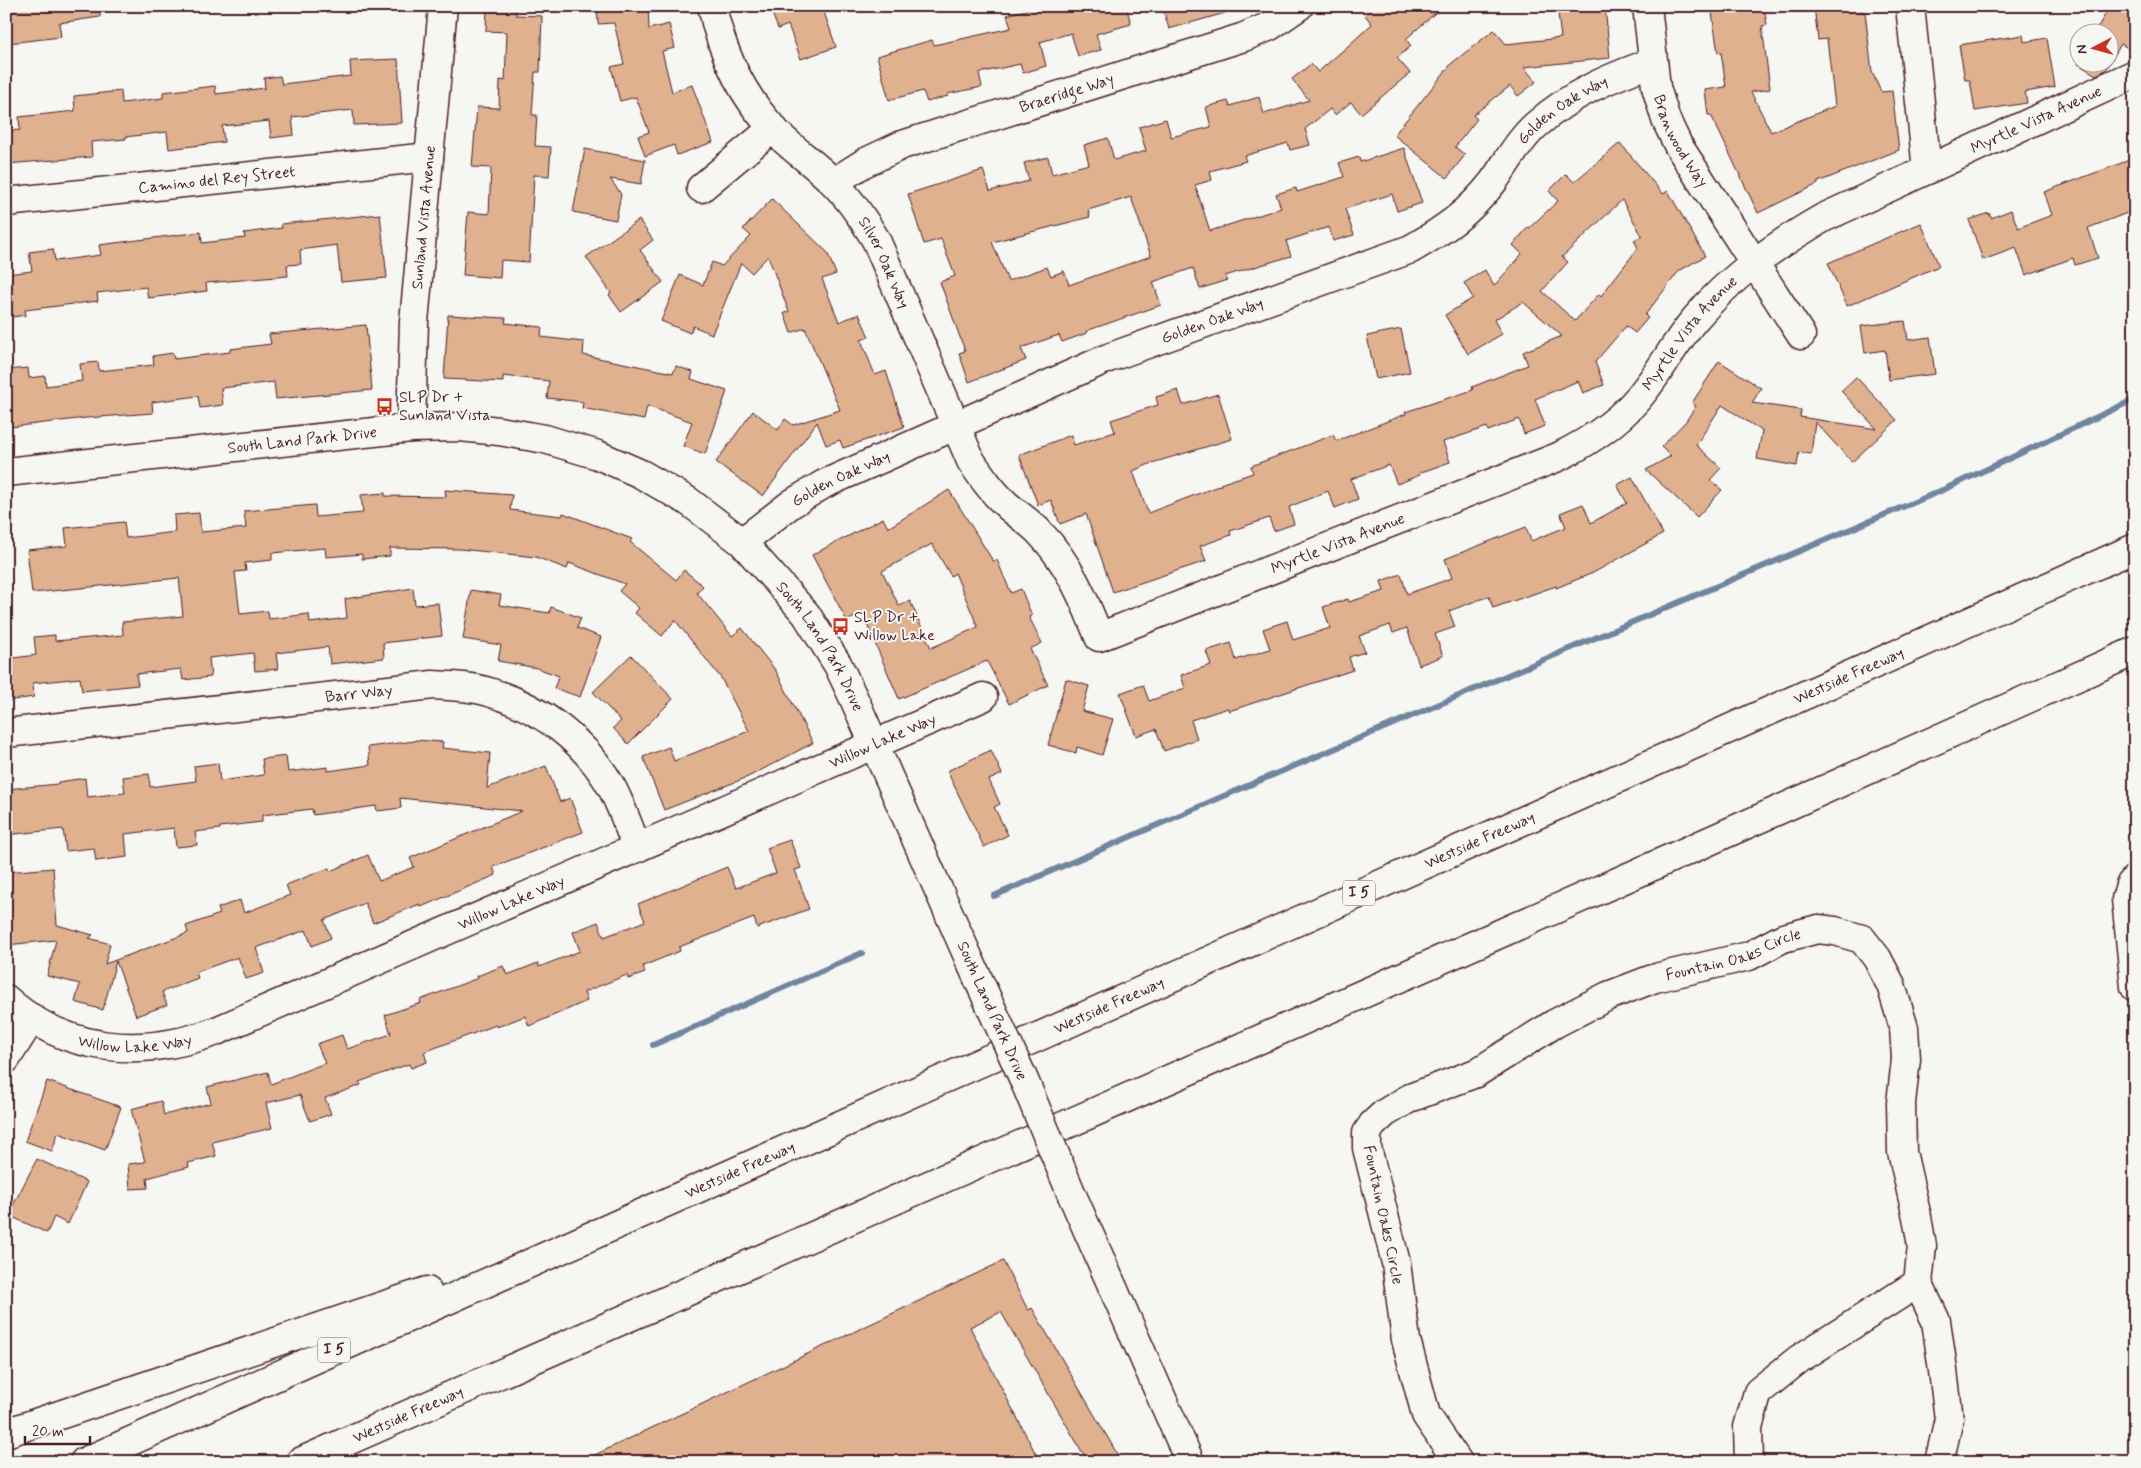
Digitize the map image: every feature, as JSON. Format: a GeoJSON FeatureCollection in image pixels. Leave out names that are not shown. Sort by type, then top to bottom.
{"type":"FeatureCollection","features":[{"type":"Feature","properties":{"kind":"main road","name":"Sunland Vista Avenue"},"geometry":{"type":"LineString","coordinates":[[411,428],[414,322],[443,6]]}},
{"type":"Feature","properties":{"kind":"main road","name":"Silver Oak Way"},"geometry":{"type":"LineString","coordinates":[[712,6],[716,27],[730,64],[749,98],[773,128],[834,182],[858,212],[876,240],[955,426]]}},
{"type":"Feature","properties":{"kind":"main road","name":"Braeridge Way"},"geometry":{"type":"LineString","coordinates":[[834,182],[864,163],[902,145],[1244,37],[1270,26],[1299,6]]}},
{"type":"Feature","properties":{"kind":"main road","name":"Branwood Way"},"geometry":{"type":"LineString","coordinates":[[1647,6],[1656,87],[1666,120],[1678,145],[1754,262]]}},
{"type":"Feature","properties":{"kind":"main road"},"geometry":{"type":"LineString","coordinates":[[1910,6],[1927,170]]}},
{"type":"Feature","properties":{"kind":"main road","name":"Golden Oak Way"},"geometry":{"type":"LineString","coordinates":[[742,542],[791,504],[824,484],[1125,351],[1411,249],[1446,229],[1471,208],[1493,182],[1512,152],[1535,126],[1566,101],[1597,83],[1653,62]]}},
{"type":"Feature","properties":{"kind":"main road","name":"Myrtle Vista Avenue"},"geometry":{"type":"LineString","coordinates":[[955,426],[971,461],[985,482],[1007,505],[1040,532],[1063,560],[1080,589],[1099,637],[1583,445],[1606,429],[1632,406],[1648,387],[1674,346],[1696,318],[1730,282],[1786,239],[1824,218],[2135,74]]}},
{"type":"Feature","properties":{"kind":"main road"},"geometry":{"type":"LineString","coordinates":[[701,188],[773,128]]}},
{"type":"Feature","properties":{"kind":"main road","name":"Camino del Rey Street"},"geometry":{"type":"LineString","coordinates":[[6,202],[429,157]]}},
{"type":"Feature","properties":{"kind":"main road","name":"Myrtle Vista Avenue"},"geometry":{"type":"LineString","coordinates":[[1754,262],[1801,335]]}},
{"type":"Feature","properties":{"kind":"main road","name":"South Land Park Drive"},"geometry":{"type":"LineString","coordinates":[[6,472],[411,428],[460,428],[499,431],[545,439],[598,455],[641,474],[688,501],[742,542],[806,614],[838,666],[1024,1080],[1072,1195],[1190,1462]]}},
{"type":"Feature","properties":{"kind":"main road","name":"Westside Freeway"},"geometry":{"type":"LineString","coordinates":[[84,1462],[2135,548]]}},
{"type":"Feature","properties":{"kind":"main road","name":"Westside Freeway"},"geometry":{"type":"LineString","coordinates":[[300,1462],[1633,875],[2135,651]]}},
{"type":"Feature","properties":{"kind":"main road","name":"Barr Way"},"geometry":{"type":"LineString","coordinates":[[6,733],[433,685],[488,691],[514,701],[539,714],[567,733],[592,758],[611,787],[637,848]]}},
{"type":"Feature","properties":{"kind":"main road","name":"Willow Lake Way"},"geometry":{"type":"LineString","coordinates":[[6,999],[32,1018],[55,1030],[87,1042],[108,1046],[144,1047],[162,1046],[190,1040],[214,1032],[983,697]]}},
{"type":"Feature","properties":{"kind":"main road"},"geometry":{"type":"LineString","coordinates":[[2135,879],[2130,885],[2126,899],[2135,987]]}},
{"type":"Feature","properties":{"kind":"main road","name":"Fountain Oaks Circle"},"geometry":{"type":"LineString","coordinates":[[1458,1462],[1426,1415],[1419,1391],[1406,1340],[1396,1262],[1366,1148],[1368,1133],[1373,1124],[1385,1113],[1410,1098],[1476,1073],[1554,1024],[1608,996],[1655,978],[1750,956],[1783,938],[1818,929],[1835,931],[1862,939],[1877,958],[1891,984],[1904,1028],[1906,1059],[1900,1104],[1902,1152],[1922,1246],[1918,1283]]}},
{"type":"Feature","properties":{"kind":"main road"},"geometry":{"type":"LineString","coordinates":[[6,1059],[32,1018]]}},
{"type":"Feature","properties":{"kind":"main road"},"geometry":{"type":"LineString","coordinates":[[6,1434],[584,1238]]}},
{"type":"Feature","properties":{"kind":"main road"},"geometry":{"type":"LineString","coordinates":[[1749,1462],[1748,1427],[1758,1392],[1799,1359],[1918,1283],[1936,1321],[1949,1419],[1938,1462]]}},
{"type":"Feature","properties":{"kind":"main road"},"geometry":{"type":"LineString","coordinates":[[342,1462],[626,1319]]}},
{"type":"Feature","properties":{"kind":"building"},"geometry":{"type":"Polygon","coordinates":[[[6,6],[100,6],[100,17],[59,23],[61,37],[8,43],[6,6]]]}},
{"type":"Feature","properties":{"kind":"building"},"geometry":{"type":"Polygon","coordinates":[[[487,6],[516,6],[516,15],[542,16],[540,72],[535,72],[532,115],[537,115],[535,146],[551,147],[549,176],[534,175],[529,262],[501,260],[500,278],[463,275],[468,212],[489,214],[491,168],[472,167],[477,107],[499,108],[500,80],[505,81],[507,32],[486,31],[487,6]]]}},
{"type":"Feature","properties":{"kind":"building"},"geometry":{"type":"Polygon","coordinates":[[[597,6],[648,6],[649,29],[669,24],[675,48],[662,51],[672,92],[692,85],[713,142],[677,155],[674,145],[645,156],[638,136],[649,132],[636,97],[620,101],[611,67],[624,64],[614,23],[598,24],[597,6]]]}},
{"type":"Feature","properties":{"kind":"building"},"geometry":{"type":"Polygon","coordinates":[[[791,6],[822,6],[836,47],[801,59],[788,25],[778,29],[772,13],[791,6]]]}},
{"type":"Feature","properties":{"kind":"building"},"geometry":{"type":"Polygon","coordinates":[[[1040,6],[1126,6],[1131,24],[1096,34],[1101,50],[1078,56],[1071,33],[1040,42],[1046,66],[1023,73],[1020,64],[979,73],[982,87],[947,94],[948,96],[927,102],[923,91],[889,100],[877,56],[932,40],[934,45],[1011,28],[1007,15],[1040,6]]]}},
{"type":"Feature","properties":{"kind":"building"},"geometry":{"type":"Polygon","coordinates":[[[1162,6],[1224,6],[1225,13],[1169,29],[1162,6]]]}},
{"type":"Feature","properties":{"kind":"building"},"geometry":{"type":"Polygon","coordinates":[[[1375,6],[1443,6],[1406,39],[1411,46],[1397,58],[1410,73],[1361,114],[1351,102],[1335,115],[1330,109],[1305,129],[1310,145],[1290,150],[1288,143],[1244,156],[1246,161],[1210,171],[1212,180],[1195,185],[1210,231],[1281,208],[1276,194],[1296,188],[1297,192],[1344,177],[1339,163],[1359,157],[1360,162],[1404,148],[1422,203],[1397,211],[1392,194],[1345,209],[1354,235],[1333,241],[1329,227],[1286,241],[1291,256],[1225,276],[1227,280],[1200,289],[1193,268],[1153,282],[1161,305],[1086,331],[1087,333],[1062,342],[1059,335],[1021,348],[1026,360],[969,382],[959,353],[965,351],[940,282],[955,276],[941,239],[924,244],[908,194],[983,170],[990,191],[1029,181],[1024,163],[1048,157],[1052,174],[1089,164],[1084,145],[1108,138],[1114,160],[1146,151],[1139,127],[1166,119],[1171,137],[1211,127],[1206,107],[1228,101],[1230,106],[1259,97],[1264,114],[1309,100],[1292,79],[1311,64],[1318,72],[1348,46],[1372,24],[1365,15],[1375,6]],[[1131,197],[1088,210],[1090,217],[992,242],[1008,281],[1047,267],[1051,276],[1064,271],[1069,285],[1151,256],[1131,197]]]}},
{"type":"Feature","properties":{"kind":"building"},"geometry":{"type":"Polygon","coordinates":[[[1557,6],[1605,6],[1610,58],[1524,67],[1536,82],[1518,96],[1510,86],[1473,115],[1477,119],[1455,147],[1465,155],[1447,178],[1394,135],[1452,63],[1494,30],[1506,44],[1561,38],[1557,6]]]}},
{"type":"Feature","properties":{"kind":"building"},"geometry":{"type":"Polygon","coordinates":[[[1711,6],[1764,6],[1767,25],[1762,26],[1770,89],[1751,92],[1771,132],[1835,106],[1827,39],[1818,40],[1814,6],[1860,6],[1861,12],[1865,12],[1872,72],[1881,92],[1892,91],[1899,150],[1818,182],[1818,184],[1758,213],[1711,115],[1708,115],[1705,90],[1726,87],[1721,52],[1718,53],[1711,6]]]}},
{"type":"Feature","properties":{"kind":"building"},"geometry":{"type":"Polygon","coordinates":[[[2110,6],[2135,6],[2135,52],[2121,44],[2118,49],[2118,22],[2101,22],[2110,6]]]}},
{"type":"Feature","properties":{"kind":"building"},"geometry":{"type":"Polygon","coordinates":[[[2023,35],[2024,42],[2047,38],[2055,87],[2025,92],[2027,103],[1975,111],[1970,80],[1965,80],[1959,45],[2023,35]]]}},
{"type":"Feature","properties":{"kind":"building"},"geometry":{"type":"Polygon","coordinates":[[[398,59],[402,123],[354,125],[353,110],[292,117],[294,135],[271,138],[269,121],[222,126],[224,142],[169,149],[167,132],[125,137],[126,139],[91,142],[92,157],[6,164],[6,131],[20,130],[19,117],[75,111],[74,96],[121,91],[122,103],[163,98],[163,92],[215,86],[216,94],[265,88],[264,78],[280,76],[282,84],[351,76],[350,61],[398,59]]]}},
{"type":"Feature","properties":{"kind":"building"},"geometry":{"type":"Polygon","coordinates":[[[2091,72],[2102,72],[2096,75],[2091,72]]]}},
{"type":"Feature","properties":{"kind":"building"},"geometry":{"type":"Polygon","coordinates":[[[1620,143],[1663,194],[1668,191],[1705,256],[1679,271],[1645,315],[1648,318],[1635,333],[1626,326],[1595,362],[1604,385],[1583,393],[1578,381],[1535,399],[1545,426],[1524,434],[1519,419],[1488,431],[1487,427],[1443,442],[1450,462],[1419,473],[1420,475],[1397,484],[1389,465],[1351,479],[1358,499],[1335,508],[1328,491],[1289,507],[1294,524],[1274,531],[1269,518],[1230,531],[1231,535],[1200,546],[1206,561],[1113,592],[1086,514],[1060,524],[1051,500],[1038,505],[1019,455],[1071,435],[1074,445],[1115,432],[1111,420],[1158,405],[1156,397],[1178,390],[1183,405],[1218,394],[1232,439],[1152,463],[1133,471],[1148,513],[1253,473],[1251,466],[1333,435],[1336,441],[1406,414],[1405,412],[1473,390],[1472,387],[1528,365],[1523,352],[1562,336],[1523,302],[1494,320],[1502,334],[1468,354],[1445,315],[1473,298],[1464,283],[1485,270],[1494,286],[1522,254],[1513,245],[1528,227],[1558,201],[1549,191],[1566,174],[1574,182],[1620,143]],[[1622,200],[1562,257],[1568,262],[1542,291],[1575,321],[1599,294],[1601,296],[1638,248],[1634,240],[1642,236],[1622,200]]]}},
{"type":"Feature","properties":{"kind":"building"},"geometry":{"type":"Polygon","coordinates":[[[585,149],[645,160],[641,184],[610,179],[621,194],[616,220],[573,212],[585,149]]]}},
{"type":"Feature","properties":{"kind":"building"},"geometry":{"type":"Polygon","coordinates":[[[2135,158],[2135,210],[2088,228],[2098,258],[2075,265],[2073,258],[2026,275],[2016,248],[1983,260],[1969,220],[1989,213],[1991,218],[2011,210],[2018,228],[2052,215],[2044,192],[2135,158]]]}},
{"type":"Feature","properties":{"kind":"building"},"geometry":{"type":"Polygon","coordinates":[[[772,199],[827,252],[836,274],[822,279],[839,322],[859,314],[869,337],[861,340],[875,375],[886,371],[904,427],[843,448],[840,440],[826,445],[817,422],[763,496],[716,462],[753,411],[778,430],[785,419],[793,425],[840,410],[805,328],[791,333],[784,313],[789,312],[768,256],[752,273],[741,263],[712,334],[693,326],[690,333],[661,321],[680,275],[703,285],[712,262],[722,266],[751,236],[743,229],[772,199]]]}},
{"type":"Feature","properties":{"kind":"building"},"geometry":{"type":"Polygon","coordinates":[[[380,214],[387,278],[341,282],[337,245],[300,250],[301,264],[287,265],[288,276],[206,283],[207,291],[148,298],[146,287],[97,293],[98,301],[25,310],[26,315],[6,318],[6,274],[32,271],[29,252],[53,249],[55,261],[101,255],[99,245],[201,232],[202,243],[245,238],[244,233],[282,228],[281,224],[380,214]]]}},
{"type":"Feature","properties":{"kind":"building"},"geometry":{"type":"Polygon","coordinates":[[[639,220],[653,240],[640,250],[663,282],[621,312],[609,295],[611,293],[586,257],[639,220]]]}},
{"type":"Feature","properties":{"kind":"building"},"geometry":{"type":"Polygon","coordinates":[[[1921,223],[1939,266],[1847,306],[1828,263],[1921,223]]]}},
{"type":"Feature","properties":{"kind":"building"},"geometry":{"type":"Polygon","coordinates":[[[448,315],[506,318],[505,323],[542,327],[541,337],[584,342],[583,355],[673,373],[676,366],[693,372],[691,379],[727,391],[705,454],[683,446],[692,422],[647,406],[644,420],[582,408],[583,402],[547,398],[549,381],[503,376],[503,382],[444,379],[448,315]]]}},
{"type":"Feature","properties":{"kind":"building"},"geometry":{"type":"Polygon","coordinates":[[[1905,321],[1908,340],[1930,337],[1935,374],[1889,380],[1885,350],[1865,353],[1861,326],[1905,321]]]}},
{"type":"Feature","properties":{"kind":"building"},"geometry":{"type":"Polygon","coordinates":[[[366,325],[372,390],[276,399],[274,382],[221,388],[223,405],[200,408],[198,396],[152,402],[153,413],[86,418],[11,427],[6,390],[6,370],[28,368],[29,378],[45,376],[46,386],[82,381],[80,364],[98,362],[99,371],[154,365],[153,356],[173,353],[174,359],[230,352],[230,349],[271,344],[269,334],[366,325]]]}},
{"type":"Feature","properties":{"kind":"building"},"geometry":{"type":"Polygon","coordinates":[[[1401,329],[1410,372],[1376,379],[1367,336],[1401,329]]]}},
{"type":"Feature","properties":{"kind":"building"},"geometry":{"type":"Polygon","coordinates":[[[1719,361],[1761,388],[1752,403],[1801,410],[1800,417],[1877,429],[1841,391],[1856,377],[1897,420],[1852,462],[1815,422],[1811,454],[1799,452],[1797,466],[1757,459],[1762,431],[1722,405],[1696,445],[1721,468],[1710,480],[1722,490],[1697,517],[1646,470],[1671,456],[1661,447],[1686,421],[1696,406],[1692,403],[1719,361]]]}},
{"type":"Feature","properties":{"kind":"building"},"geometry":{"type":"Polygon","coordinates":[[[1632,477],[1663,534],[1593,573],[1556,588],[1556,586],[1493,608],[1489,596],[1449,611],[1455,627],[1435,634],[1443,656],[1419,665],[1407,628],[1393,633],[1390,625],[1359,636],[1365,652],[1349,657],[1353,670],[1229,711],[1228,708],[1191,720],[1197,739],[1164,751],[1156,729],[1136,736],[1120,693],[1143,685],[1149,701],[1185,688],[1181,675],[1211,665],[1206,651],[1231,643],[1236,660],[1270,649],[1263,629],[1287,621],[1293,640],[1330,628],[1323,607],[1348,599],[1349,602],[1384,591],[1381,581],[1401,574],[1407,594],[1452,578],[1445,559],[1526,527],[1531,541],[1566,527],[1560,513],[1583,504],[1591,523],[1627,503],[1617,485],[1632,477]]]}},
{"type":"Feature","properties":{"kind":"building"},"geometry":{"type":"Polygon","coordinates":[[[445,490],[512,495],[510,510],[562,516],[563,513],[632,539],[630,542],[676,580],[684,570],[703,586],[697,593],[732,636],[742,628],[776,671],[813,743],[748,777],[664,810],[643,757],[669,747],[674,761],[749,731],[721,678],[675,620],[662,636],[635,613],[639,608],[619,591],[625,584],[569,563],[567,569],[536,557],[460,549],[390,548],[390,556],[362,559],[362,554],[326,557],[325,548],[272,553],[272,560],[245,563],[246,571],[235,572],[240,614],[268,611],[269,619],[309,614],[310,623],[347,618],[345,599],[413,588],[415,605],[438,603],[442,636],[383,643],[384,658],[330,664],[328,647],[276,653],[278,669],[255,671],[253,653],[209,658],[211,677],[183,680],[181,669],[136,674],[138,685],[82,691],[80,678],[33,683],[34,697],[6,701],[6,659],[36,655],[34,637],[55,635],[55,641],[123,635],[122,622],[183,616],[179,578],[32,593],[27,550],[67,546],[65,528],[124,522],[126,538],[175,532],[174,515],[199,513],[201,532],[246,528],[244,511],[315,505],[316,517],[363,513],[361,495],[385,493],[385,496],[446,497],[445,490]]]}},
{"type":"Feature","properties":{"kind":"building"},"geometry":{"type":"Polygon","coordinates":[[[949,490],[993,561],[997,560],[1011,593],[1021,589],[1032,616],[1029,617],[1042,643],[1030,649],[1048,685],[1009,704],[987,661],[899,699],[862,613],[847,621],[812,555],[883,518],[888,528],[949,490]],[[932,544],[882,571],[899,606],[910,601],[931,648],[978,627],[955,573],[951,576],[932,544]]]}},
{"type":"Feature","properties":{"kind":"building"},"geometry":{"type":"Polygon","coordinates":[[[471,590],[501,595],[499,605],[549,613],[551,607],[581,618],[577,628],[601,637],[580,697],[554,688],[559,676],[537,668],[498,661],[501,645],[463,639],[471,590]]]}},
{"type":"Feature","properties":{"kind":"building"},"geometry":{"type":"Polygon","coordinates":[[[631,655],[673,699],[628,744],[613,728],[621,721],[593,692],[631,655]]]}},
{"type":"Feature","properties":{"kind":"building"},"geometry":{"type":"Polygon","coordinates":[[[1066,679],[1089,686],[1082,711],[1113,719],[1102,755],[1077,747],[1076,753],[1048,745],[1066,679]]]}},
{"type":"Feature","properties":{"kind":"building"},"geometry":{"type":"Polygon","coordinates":[[[415,740],[443,742],[442,748],[490,753],[487,788],[546,766],[560,802],[570,798],[583,832],[493,867],[496,875],[421,907],[420,904],[373,923],[365,903],[324,920],[331,938],[312,946],[306,930],[256,948],[264,973],[246,979],[238,957],[196,972],[198,978],[162,992],[167,1005],[136,1016],[116,961],[103,1010],[75,1002],[80,984],[47,976],[56,940],[6,945],[6,872],[53,868],[57,925],[93,935],[89,938],[110,944],[105,964],[188,933],[186,926],[220,914],[218,908],[240,900],[244,913],[290,895],[286,885],[329,868],[330,871],[368,855],[379,881],[414,867],[410,858],[522,811],[400,798],[401,808],[377,811],[376,806],[313,815],[312,809],[262,815],[262,822],[195,832],[197,845],[176,847],[174,828],[125,834],[127,857],[96,861],[94,848],[66,851],[63,829],[6,835],[6,789],[58,784],[58,782],[85,778],[87,797],[125,793],[123,777],[149,774],[150,787],[196,781],[194,766],[218,763],[220,781],[264,775],[262,759],[286,756],[288,772],[328,767],[328,771],[370,765],[368,747],[415,740]]]}},
{"type":"Feature","properties":{"kind":"building"},"geometry":{"type":"Polygon","coordinates":[[[991,750],[1002,774],[989,780],[1000,804],[994,807],[1008,835],[984,847],[947,771],[991,750]]]}},
{"type":"Feature","properties":{"kind":"building"},"geometry":{"type":"Polygon","coordinates":[[[790,840],[801,868],[795,870],[809,909],[757,928],[754,918],[679,947],[680,951],[643,966],[645,973],[628,979],[627,975],[584,992],[587,1001],[529,1026],[525,1016],[424,1052],[427,1062],[411,1068],[409,1064],[359,1082],[361,1085],[325,1098],[331,1114],[310,1121],[300,1095],[266,1103],[272,1128],[212,1142],[216,1156],[188,1163],[189,1167],[147,1178],[148,1188],[130,1189],[128,1164],[145,1162],[131,1109],[161,1101],[164,1115],[211,1103],[207,1087],[268,1072],[271,1084],[325,1063],[317,1044],[342,1035],[347,1049],[391,1034],[385,1015],[421,1003],[420,1000],[478,978],[477,976],[503,966],[507,975],[538,963],[539,967],[580,951],[573,932],[598,922],[604,937],[645,921],[638,904],[727,867],[736,888],[776,873],[767,848],[790,840]]]}},
{"type":"Feature","properties":{"kind":"building"},"geometry":{"type":"Polygon","coordinates":[[[47,1081],[121,1107],[105,1150],[58,1133],[52,1151],[25,1141],[47,1081]]]}},
{"type":"Feature","properties":{"kind":"building"},"geometry":{"type":"Polygon","coordinates":[[[37,1159],[87,1182],[68,1224],[54,1217],[47,1233],[8,1215],[37,1159]]]}},
{"type":"Feature","properties":{"kind":"building"},"geometry":{"type":"Polygon","coordinates":[[[1003,1261],[1028,1310],[1032,1308],[1122,1462],[1088,1462],[1001,1312],[970,1327],[1040,1462],[580,1462],[1003,1261]]]}},
{"type":"Feature","properties":{"kind":"waterway"},"geometry":{"type":"LineString","coordinates":[[994,896],[1240,789],[1945,489],[2135,399]]}},
{"type":"Feature","properties":{"kind":"waterway"},"geometry":{"type":"LineString","coordinates":[[653,1045],[862,953]]}},
{"type":"Feature","properties":{"kind":"place","name":"SLP Dr + Sunland Vista"},"geometry":{"type":"Point","coordinates":[385,406]}},
{"type":"Feature","properties":{"kind":"place","name":"SLP Dr + Willow Lake"},"geometry":{"type":"Point","coordinates":[840,626]}}]}
